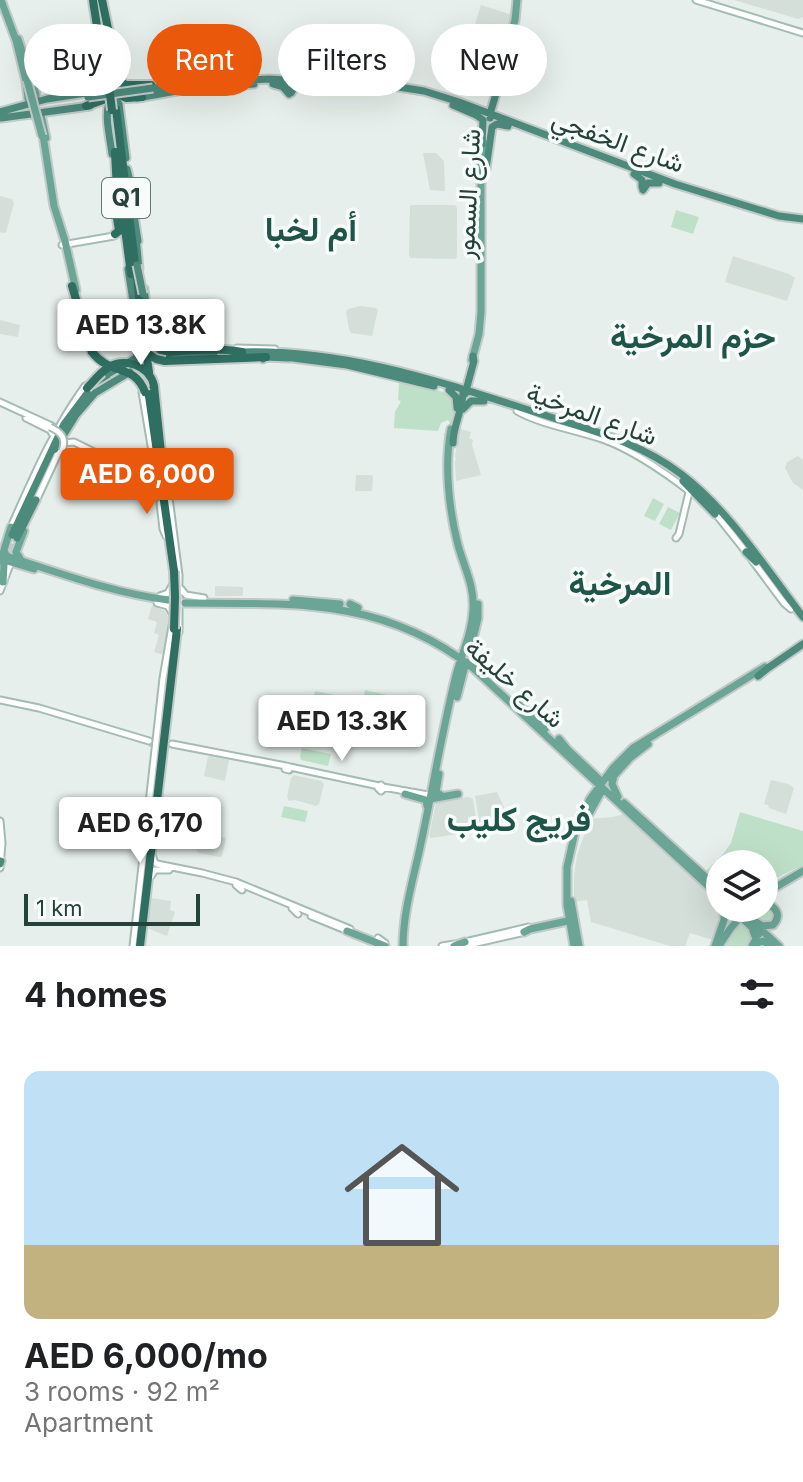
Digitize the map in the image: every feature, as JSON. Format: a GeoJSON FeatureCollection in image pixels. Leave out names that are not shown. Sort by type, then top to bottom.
{"type":"FeatureCollection","features":[{"type":"Feature","properties":{"kind":"highway"},"geometry":{"type":"LineString","coordinates":[[98,0],[104,24]]}},
{"type":"Feature","properties":{"kind":"highway"},"geometry":{"type":"LineString","coordinates":[[98,0],[99,24]]}},
{"type":"Feature","properties":{"kind":"highway","name":"Q1"},"geometry":{"type":"LineString","coordinates":[[98,0],[102,24]]}},
{"type":"Feature","properties":{"kind":"highway","name":"شارع الخفجي"},"geometry":{"type":"LineString","coordinates":[[262,81],[278,82]]}},
{"type":"Feature","properties":{"kind":"highway"},"geometry":{"type":"LineString","coordinates":[[271,82],[278,85]]}},
{"type":"Feature","properties":{"kind":"highway"},"geometry":{"type":"LineString","coordinates":[[122,119],[118,107],[109,108],[121,89],[147,89]]}},
{"type":"Feature","properties":{"kind":"highway","name":"شارع الخفجي"},"geometry":{"type":"LineString","coordinates":[[89,101],[147,91]]}},
{"type":"Feature","properties":{"kind":"highway"},"geometry":{"type":"LineString","coordinates":[[1,115],[89,101],[102,108],[111,102],[147,92]]}},
{"type":"Feature","properties":{"kind":"highway"},"geometry":{"type":"LineString","coordinates":[[124,222],[119,171],[124,104],[147,93]]}},
{"type":"Feature","properties":{"kind":"highway"},"geometry":{"type":"LineString","coordinates":[[38,96],[111,102],[137,98]]}},
{"type":"Feature","properties":{"kind":"highway"},"geometry":{"type":"LineString","coordinates":[[1,115],[41,115],[89,101],[93,96]]}},
{"type":"Feature","properties":{"kind":"highway"},"geometry":{"type":"LineString","coordinates":[[109,96],[122,119]]}},
{"type":"Feature","properties":{"kind":"highway"},"geometry":{"type":"LineString","coordinates":[[111,96],[124,246]]}},
{"type":"Feature","properties":{"kind":"highway","name":"Q1"},"geometry":{"type":"LineString","coordinates":[[111,96],[114,148],[140,287],[143,343]]}},
{"type":"Feature","properties":{"kind":"highway"},"geometry":{"type":"LineString","coordinates":[[439,96],[547,136]]}},
{"type":"Feature","properties":{"kind":"highway","name":"شارع الخفجي"},"geometry":{"type":"LineString","coordinates":[[439,96],[489,116]]}},
{"type":"Feature","properties":{"kind":"highway","name":"شارع الخفجي"},"geometry":{"type":"LineString","coordinates":[[439,96],[453,105],[635,172]]}},
{"type":"Feature","properties":{"kind":"highway"},"geometry":{"type":"LineString","coordinates":[[473,108],[488,104],[493,96]]}},
{"type":"Feature","properties":{"kind":"highway"},"geometry":{"type":"LineString","coordinates":[[486,169],[484,151],[495,96]]}},
{"type":"Feature","properties":{"kind":"highway"},"geometry":{"type":"LineString","coordinates":[[497,96],[496,110],[507,123]]}},
{"type":"Feature","properties":{"kind":"highway"},"geometry":{"type":"LineString","coordinates":[[1,115],[47,99]]}},
{"type":"Feature","properties":{"kind":"highway","name":"Q1"},"geometry":{"type":"LineString","coordinates":[[111,102],[159,485],[175,571],[175,629],[137,946]]}},
{"type":"Feature","properties":{"kind":"highway"},"geometry":{"type":"LineString","coordinates":[[453,105],[481,118],[482,144]]}},
{"type":"Feature","properties":{"kind":"highway"},"geometry":{"type":"LineString","coordinates":[[1,115],[41,115]]}},
{"type":"Feature","properties":{"kind":"highway"},"geometry":{"type":"LineString","coordinates":[[486,169],[492,127],[507,123]]}},
{"type":"Feature","properties":{"kind":"highway","name":"شارع الخفجي"},"geometry":{"type":"LineString","coordinates":[[507,123],[646,176],[771,218],[803,221]]}},
{"type":"Feature","properties":{"kind":"highway"},"geometry":{"type":"LineString","coordinates":[[114,148],[132,209],[147,347],[153,355],[210,351],[265,357]]}},
{"type":"Feature","properties":{"kind":"highway"},"geometry":{"type":"LineString","coordinates":[[114,148],[113,176],[119,230],[115,234]]}},
{"type":"Feature","properties":{"kind":"highway"},"geometry":{"type":"LineString","coordinates":[[615,166],[675,184]]}},
{"type":"Feature","properties":{"kind":"highway"},"geometry":{"type":"LineString","coordinates":[[119,171],[132,209]]}},
{"type":"Feature","properties":{"kind":"highway"},"geometry":{"type":"LineString","coordinates":[[119,171],[124,246],[143,343],[150,356],[304,354],[344,359]]}},
{"type":"Feature","properties":{"kind":"highway"},"geometry":{"type":"LineString","coordinates":[[7,557],[71,409],[110,370],[136,358],[143,343],[131,188],[119,171]]}},
{"type":"Feature","properties":{"kind":"highway"},"geometry":{"type":"LineString","coordinates":[[635,172],[642,180],[646,176]]}},
{"type":"Feature","properties":{"kind":"highway"},"geometry":{"type":"LineString","coordinates":[[646,176],[648,183],[658,180]]}},
{"type":"Feature","properties":{"kind":"highway","name":"شارع الخفجي"},"geometry":{"type":"LineString","coordinates":[[658,180],[803,221]]}},
{"type":"Feature","properties":{"kind":"highway"},"geometry":{"type":"LineString","coordinates":[[127,189],[139,268]]}},
{"type":"Feature","properties":{"kind":"highway"},"geometry":{"type":"LineString","coordinates":[[72,286],[98,359],[136,377],[149,390]]}},
{"type":"Feature","properties":{"kind":"highway"},"geometry":{"type":"LineString","coordinates":[[81,311],[93,352],[107,361],[137,369]]}},
{"type":"Feature","properties":{"kind":"highway"},"geometry":{"type":"LineString","coordinates":[[90,390],[142,363],[149,349],[143,343]]}},
{"type":"Feature","properties":{"kind":"highway"},"geometry":{"type":"LineString","coordinates":[[60,435],[89,396],[105,382],[187,355],[215,350],[238,356]]}},
{"type":"Feature","properties":{"kind":"highway"},"geometry":{"type":"LineString","coordinates":[[7,557],[60,435],[75,407],[92,388],[160,357],[210,351]]}},
{"type":"Feature","properties":{"kind":"highway"},"geometry":{"type":"LineString","coordinates":[[60,435],[108,367],[137,369],[210,351]]}},
{"type":"Feature","properties":{"kind":"highway"},"geometry":{"type":"LineString","coordinates":[[187,355],[265,357],[304,354],[343,362],[344,359]]}},
{"type":"Feature","properties":{"kind":"highway"},"geometry":{"type":"LineString","coordinates":[[332,359],[340,356],[347,362],[414,374]]}},
{"type":"Feature","properties":{"kind":"highway"},"geometry":{"type":"LineString","coordinates":[[453,443],[473,356]]}},
{"type":"Feature","properties":{"kind":"highway","name":"شارع المرخية"},"geometry":{"type":"LineString","coordinates":[[344,359],[624,441],[655,457],[682,474],[728,520],[803,622]]}},
{"type":"Feature","properties":{"kind":"highway"},"geometry":{"type":"LineString","coordinates":[[149,390],[133,364],[150,374],[149,390],[161,446],[159,485]]}},
{"type":"Feature","properties":{"kind":"highway"},"geometry":{"type":"LineString","coordinates":[[369,366],[515,408]]}},
{"type":"Feature","properties":{"kind":"highway","name":"شارع المرخية"},"geometry":{"type":"LineString","coordinates":[[369,366],[414,374],[448,388]]}},
{"type":"Feature","properties":{"kind":"highway"},"geometry":{"type":"LineString","coordinates":[[469,378],[475,390],[486,400],[471,401],[459,410],[457,400],[448,388],[458,386],[469,378]]}},
{"type":"Feature","properties":{"kind":"highway","name":"Q1"},"geometry":{"type":"LineString","coordinates":[[149,390],[157,436],[163,510]]}},
{"type":"Feature","properties":{"kind":"highway","name":"شارع المرخية"},"geometry":{"type":"LineString","coordinates":[[515,408],[543,420],[624,444],[673,471],[720,515],[803,622]]}},
{"type":"Feature","properties":{"kind":"highway"},"geometry":{"type":"LineString","coordinates":[[41,479],[46,451]]}},
{"type":"Feature","properties":{"kind":"highway"},"geometry":{"type":"LineString","coordinates":[[673,471],[715,514]]}},
{"type":"Feature","properties":{"kind":"highway"},"geometry":{"type":"LineString","coordinates":[[7,557],[36,500]]}},
{"type":"Feature","properties":{"kind":"highway"},"geometry":{"type":"LineString","coordinates":[[163,510],[170,534]]}},
{"type":"Feature","properties":{"kind":"highway"},"geometry":{"type":"LineString","coordinates":[[746,552],[765,573]]}},
{"type":"Feature","properties":{"kind":"highway"},"geometry":{"type":"LineString","coordinates":[[776,588],[803,622]]}},
{"type":"Feature","properties":{"kind":"highway"},"geometry":{"type":"LineString","coordinates":[[758,676],[802,644]]}},
{"type":"Feature","properties":{"kind":"highway"},"geometry":{"type":"LineString","coordinates":[[166,704],[170,647]]}},
{"type":"Feature","properties":{"kind":"highway"},"geometry":{"type":"LineString","coordinates":[[166,704],[173,679]]}},
{"type":"Feature","properties":{"kind":"highway","name":"Q1"},"geometry":{"type":"LineString","coordinates":[[137,946],[166,704]]}},
{"type":"Feature","properties":{"kind":"highway"},"geometry":{"type":"LineString","coordinates":[[155,830],[158,788]]}},
{"type":"Feature","properties":{"kind":"main road"},"geometry":{"type":"LineString","coordinates":[[2,0],[24,59]]}},
{"type":"Feature","properties":{"kind":"main road"},"geometry":{"type":"LineString","coordinates":[[704,0],[803,32]]}},
{"type":"Feature","properties":{"kind":"main road"},"geometry":{"type":"LineString","coordinates":[[704,0],[803,32]]}},
{"type":"Feature","properties":{"kind":"main road","name":"شارع السمور"},"geometry":{"type":"LineString","coordinates":[[514,24],[520,1]]}},
{"type":"Feature","properties":{"kind":"main road"},"geometry":{"type":"LineString","coordinates":[[17,39],[42,136],[54,206],[87,344],[95,361],[101,362]]}},
{"type":"Feature","properties":{"kind":"main road","name":"شارع السمور"},"geometry":{"type":"LineString","coordinates":[[459,410],[478,332],[482,144],[495,96]]}},
{"type":"Feature","properties":{"kind":"main road"},"geometry":{"type":"LineString","coordinates":[[41,115],[49,172]]}},
{"type":"Feature","properties":{"kind":"main road"},"geometry":{"type":"LineString","coordinates":[[41,115],[41,140],[48,185],[81,311],[101,362],[110,370]]}},
{"type":"Feature","properties":{"kind":"main road"},"geometry":{"type":"LineString","coordinates":[[42,136],[48,185]]}},
{"type":"Feature","properties":{"kind":"main road","name":"شارع السمور"},"geometry":{"type":"LineString","coordinates":[[469,378],[479,351],[484,318],[486,169]]}},
{"type":"Feature","properties":{"kind":"main road"},"geometry":{"type":"LineString","coordinates":[[54,206],[53,195],[57,192]]}},
{"type":"Feature","properties":{"kind":"main road"},"geometry":{"type":"LineString","coordinates":[[63,241],[115,234]]}},
{"type":"Feature","properties":{"kind":"main road"},"geometry":{"type":"LineString","coordinates":[[66,255],[70,267]]}},
{"type":"Feature","properties":{"kind":"main road"},"geometry":{"type":"LineString","coordinates":[[144,320],[150,348],[160,357],[263,348],[304,354]]}},
{"type":"Feature","properties":{"kind":"main road"},"geometry":{"type":"LineString","coordinates":[[90,390],[101,362]]}},
{"type":"Feature","properties":{"kind":"main road"},"geometry":{"type":"LineString","coordinates":[[95,376],[117,364],[138,362],[140,366],[135,377],[139,381],[146,413]]}},
{"type":"Feature","properties":{"kind":"main road"},"geometry":{"type":"LineString","coordinates":[[22,502],[66,414],[90,390],[147,366],[141,370],[141,388],[159,485]]}},
{"type":"Feature","properties":{"kind":"main road"},"geometry":{"type":"LineString","coordinates":[[137,369],[161,446]]}},
{"type":"Feature","properties":{"kind":"main road"},"geometry":{"type":"LineString","coordinates":[[0,405],[145,476],[153,473],[155,466]]}},
{"type":"Feature","properties":{"kind":"main road"},"geometry":{"type":"LineString","coordinates":[[448,713],[478,615],[474,583],[455,512],[453,443],[459,410]]}},
{"type":"Feature","properties":{"kind":"main road"},"geometry":{"type":"LineString","coordinates":[[435,775],[456,678],[466,656],[474,622],[472,587],[456,538],[448,472],[449,444],[459,410]]}},
{"type":"Feature","properties":{"kind":"main road"},"geometry":{"type":"LineString","coordinates":[[36,500],[66,414]]}},
{"type":"Feature","properties":{"kind":"main road","name":"شارع المرخية"},"geometry":{"type":"LineString","coordinates":[[543,420],[607,441],[653,466],[696,497],[715,514],[791,609]]}},
{"type":"Feature","properties":{"kind":"main road"},"geometry":{"type":"LineString","coordinates":[[60,435],[121,462],[159,485]]}},
{"type":"Feature","properties":{"kind":"main road"},"geometry":{"type":"LineString","coordinates":[[7,557],[23,495],[60,435]]}},
{"type":"Feature","properties":{"kind":"main road"},"geometry":{"type":"LineString","coordinates":[[157,436],[180,588],[176,601]]}},
{"type":"Feature","properties":{"kind":"main road"},"geometry":{"type":"LineString","coordinates":[[689,492],[679,538],[690,500],[696,497]]}},
{"type":"Feature","properties":{"kind":"main road"},"geometry":{"type":"LineString","coordinates":[[137,946],[151,877],[173,679],[176,601],[172,586],[170,534]]}},
{"type":"Feature","properties":{"kind":"main road","name":"شارع خليفة"},"geometry":{"type":"LineString","coordinates":[[7,557],[33,568],[130,595],[176,601],[321,606],[352,611],[389,622],[466,656],[706,879]]}},
{"type":"Feature","properties":{"kind":"main road","name":"شارع خليفة"},"geometry":{"type":"LineString","coordinates":[[7,557],[135,594],[176,601],[297,600],[354,606],[439,639],[453,651]]}},
{"type":"Feature","properties":{"kind":"main road"},"geometry":{"type":"LineString","coordinates":[[62,576],[93,587]]}},
{"type":"Feature","properties":{"kind":"main road"},"geometry":{"type":"LineString","coordinates":[[82,576],[103,585]]}},
{"type":"Feature","properties":{"kind":"main road"},"geometry":{"type":"LineString","coordinates":[[137,946],[163,678],[176,617],[183,608],[167,594],[172,586]]}},
{"type":"Feature","properties":{"kind":"main road"},"geometry":{"type":"LineString","coordinates":[[180,588],[186,595],[206,602],[275,604]]}},
{"type":"Feature","properties":{"kind":"main road"},"geometry":{"type":"LineString","coordinates":[[157,603],[168,606],[176,617]]}},
{"type":"Feature","properties":{"kind":"main road"},"geometry":{"type":"LineString","coordinates":[[466,656],[473,610]]}},
{"type":"Feature","properties":{"kind":"main road"},"geometry":{"type":"LineString","coordinates":[[420,636],[466,656],[501,688]]}},
{"type":"Feature","properties":{"kind":"main road"},"geometry":{"type":"LineString","coordinates":[[584,817],[629,752],[802,644]]}},
{"type":"Feature","properties":{"kind":"main road"},"geometry":{"type":"LineString","coordinates":[[433,797],[456,678],[457,660],[453,651],[462,650],[477,669]]}},
{"type":"Feature","properties":{"kind":"main road"},"geometry":{"type":"LineString","coordinates":[[456,678],[466,668],[477,669]]}},
{"type":"Feature","properties":{"kind":"main road","name":"شارع خليفة"},"geometry":{"type":"LineString","coordinates":[[477,669],[590,771],[630,815],[706,880]]}},
{"type":"Feature","properties":{"kind":"main road"},"geometry":{"type":"LineString","coordinates":[[590,771],[600,774],[615,769],[645,746],[758,676]]}},
{"type":"Feature","properties":{"kind":"main road"},"geometry":{"type":"LineString","coordinates":[[1,701],[39,708],[149,742],[37,712],[1,701]]}},
{"type":"Feature","properties":{"kind":"main road"},"geometry":{"type":"LineString","coordinates":[[559,739],[570,760],[590,780],[592,788],[567,867],[566,890],[577,946]]}},
{"type":"Feature","properties":{"kind":"main road"},"geometry":{"type":"LineString","coordinates":[[406,940],[411,895],[429,816],[435,802],[433,797],[427,794],[381,788],[288,768],[231,755],[172,745],[243,760],[288,768],[331,775],[381,788],[404,794],[426,800],[429,816],[425,841]]}},
{"type":"Feature","properties":{"kind":"main road"},"geometry":{"type":"LineString","coordinates":[[214,752],[243,760]]}},
{"type":"Feature","properties":{"kind":"main road"},"geometry":{"type":"LineString","coordinates":[[590,799],[629,752]]}},
{"type":"Feature","properties":{"kind":"main road"},"geometry":{"type":"LineString","coordinates":[[416,873],[425,841],[438,763]]}},
{"type":"Feature","properties":{"kind":"main road"},"geometry":{"type":"LineString","coordinates":[[615,769],[612,784],[618,797]]}},
{"type":"Feature","properties":{"kind":"main road"},"geometry":{"type":"LineString","coordinates":[[591,809],[603,786]]}},
{"type":"Feature","properties":{"kind":"main road"},"geometry":{"type":"LineString","coordinates":[[603,786],[642,819]]}},
{"type":"Feature","properties":{"kind":"main road"},"geometry":{"type":"LineString","coordinates":[[404,794],[433,797],[458,794]]}},
{"type":"Feature","properties":{"kind":"main road"},"geometry":{"type":"LineString","coordinates":[[584,817],[601,800],[609,800],[630,815]]}},
{"type":"Feature","properties":{"kind":"main road"},"geometry":{"type":"LineString","coordinates":[[0,821],[0,864]]}},
{"type":"Feature","properties":{"kind":"main road"},"geometry":{"type":"LineString","coordinates":[[576,842],[570,919],[577,946]]}},
{"type":"Feature","properties":{"kind":"main road"},"geometry":{"type":"LineString","coordinates":[[153,856],[155,863],[179,873],[236,884],[292,908],[320,914]]}},
{"type":"Feature","properties":{"kind":"main road"},"geometry":{"type":"LineString","coordinates":[[151,877],[155,870],[167,868],[202,873],[392,946]]}},
{"type":"Feature","properties":{"kind":"main road"},"geometry":{"type":"LineString","coordinates":[[778,882],[803,869]]}},
{"type":"Feature","properties":{"kind":"main road"},"geometry":{"type":"LineString","coordinates":[[202,873],[210,872]]}},
{"type":"Feature","properties":{"kind":"main road"},"geometry":{"type":"LineString","coordinates":[[226,876],[242,890]]}},
{"type":"Feature","properties":{"kind":"main road"},"geometry":{"type":"LineString","coordinates":[[292,908],[298,914]]}},
{"type":"Feature","properties":{"kind":"main road"},"geometry":{"type":"LineString","coordinates":[[307,913],[315,921]]}},
{"type":"Feature","properties":{"kind":"main road"},"geometry":{"type":"LineString","coordinates":[[329,917],[331,924]]}},
{"type":"Feature","properties":{"kind":"main road"},"geometry":{"type":"LineString","coordinates":[[529,930],[545,922],[570,919]]}},
{"type":"Feature","properties":{"kind":"main road"},"geometry":{"type":"LineString","coordinates":[[454,946],[570,919]]}},
{"type":"Feature","properties":{"kind":"main road"},"geometry":{"type":"LineString","coordinates":[[480,945],[485,938],[570,919]]}},
{"type":"Feature","properties":{"kind":"main road"},"geometry":{"type":"LineString","coordinates":[[570,919],[567,926],[574,933]]}},
{"type":"Feature","properties":{"kind":"main road"},"geometry":{"type":"LineString","coordinates":[[718,946],[724,922]]}},
{"type":"Feature","properties":{"kind":"main road"},"geometry":{"type":"LineString","coordinates":[[718,946],[733,922]]}},
{"type":"Feature","properties":{"kind":"main road"},"geometry":{"type":"LineString","coordinates":[[718,946],[736,922]]}},
{"type":"Feature","properties":{"kind":"main road"},"geometry":{"type":"LineString","coordinates":[[750,922],[756,936],[752,946]]}},
{"type":"Feature","properties":{"kind":"main road"},"geometry":{"type":"LineString","coordinates":[[753,922],[772,946]]}},
{"type":"Feature","properties":{"kind":"main road"},"geometry":{"type":"LineString","coordinates":[[755,922],[779,946]]}},
{"type":"Feature","properties":{"kind":"main road"},"geometry":{"type":"LineString","coordinates":[[757,922],[762,926],[775,922]]}},
{"type":"Feature","properties":{"kind":"main road"},"geometry":{"type":"LineString","coordinates":[[331,924],[383,945]]}},
{"type":"Feature","properties":{"kind":"main road"},"geometry":{"type":"LineString","coordinates":[[496,932],[506,933]]}},
{"type":"Feature","properties":{"kind":"main road"},"geometry":{"type":"LineString","coordinates":[[378,938],[383,945]]}},
{"type":"Feature","properties":{"kind":"main road"},"geometry":{"type":"LineString","coordinates":[[752,946],[761,941],[772,946]]}},
{"type":"Feature","properties":{"kind":"main road"},"geometry":{"type":"LineString","coordinates":[[442,945],[465,944]]}},
{"type":"Feature","properties":{"kind":"shaded area"},"geometry":{"type":"Polygon","coordinates":[[[734,0],[803,0],[803,17],[798,19],[734,0]]]}},
{"type":"Feature","properties":{"kind":"shaded area"},"geometry":{"type":"Polygon","coordinates":[[[481,5],[512,15],[509,24],[475,24],[481,5]]]}},
{"type":"Feature","properties":{"kind":"shaded area"},"geometry":{"type":"Polygon","coordinates":[[[423,153],[436,153],[444,161],[445,191],[430,190],[423,153]]]}},
{"type":"Feature","properties":{"kind":"shaded area"},"geometry":{"type":"Polygon","coordinates":[[[0,196],[12,199],[14,203],[4,233],[0,232],[0,196]]]}},
{"type":"Feature","properties":{"kind":"shaded area"},"geometry":{"type":"Polygon","coordinates":[[[412,205],[455,205],[455,259],[409,256],[412,205]]]}},
{"type":"Feature","properties":{"kind":"shaded area"},"geometry":{"type":"Polygon","coordinates":[[[733,256],[795,278],[787,301],[725,282],[733,256]]]}},
{"type":"Feature","properties":{"kind":"shaded area"},"geometry":{"type":"Polygon","coordinates":[[[360,306],[378,310],[372,336],[351,333],[349,329],[346,312],[360,306]]]}},
{"type":"Feature","properties":{"kind":"shaded area"},"geometry":{"type":"Polygon","coordinates":[[[0,320],[20,325],[18,337],[0,334],[0,320]]]}},
{"type":"Feature","properties":{"kind":"shaded area"},"geometry":{"type":"Polygon","coordinates":[[[461,429],[471,432],[469,438],[473,440],[481,475],[456,481],[455,457],[461,429]]]}},
{"type":"Feature","properties":{"kind":"shaded area"},"geometry":{"type":"Polygon","coordinates":[[[798,456],[803,460],[803,490],[793,483],[785,468],[787,462],[798,456]]]}},
{"type":"Feature","properties":{"kind":"shaded area"},"geometry":{"type":"Polygon","coordinates":[[[356,475],[372,475],[372,491],[355,491],[356,475]]]}},
{"type":"Feature","properties":{"kind":"shaded area"},"geometry":{"type":"Polygon","coordinates":[[[215,586],[243,587],[243,594],[215,596],[215,586]]]}},
{"type":"Feature","properties":{"kind":"shaded area"},"geometry":{"type":"Polygon","coordinates":[[[152,605],[165,611],[169,619],[164,655],[154,652],[159,635],[154,633],[157,622],[148,619],[152,605]]]}},
{"type":"Feature","properties":{"kind":"shaded area"},"geometry":{"type":"Polygon","coordinates":[[[208,756],[229,760],[225,781],[204,776],[208,756]]]}},
{"type":"Feature","properties":{"kind":"shaded area"},"geometry":{"type":"Polygon","coordinates":[[[294,775],[324,784],[319,804],[289,801],[287,797],[294,775]]]}},
{"type":"Feature","properties":{"kind":"shaded area"},"geometry":{"type":"Polygon","coordinates":[[[771,780],[794,788],[786,814],[764,804],[771,780]]]}},
{"type":"Feature","properties":{"kind":"shaded area"},"geometry":{"type":"Polygon","coordinates":[[[497,792],[513,827],[481,833],[475,796],[497,792]]]}},
{"type":"Feature","properties":{"kind":"shaded area"},"geometry":{"type":"Polygon","coordinates":[[[473,799],[477,826],[472,832],[431,838],[436,803],[439,800],[473,799]]]}},
{"type":"Feature","properties":{"kind":"shaded area"},"geometry":{"type":"Polygon","coordinates":[[[624,814],[706,890],[706,922],[720,922],[713,940],[690,933],[685,946],[670,946],[591,922],[587,900],[574,902],[577,855],[590,819],[624,814]]]}},
{"type":"Feature","properties":{"kind":"shaded area"},"geometry":{"type":"Polygon","coordinates":[[[200,833],[226,838],[222,856],[198,853],[200,833]]]}},
{"type":"Feature","properties":{"kind":"shaded area"},"geometry":{"type":"Polygon","coordinates":[[[151,898],[171,901],[170,910],[175,912],[167,936],[147,928],[151,898]]]}},
{"type":"Feature","properties":{"kind":"green space"},"geometry":{"type":"Polygon","coordinates":[[[676,210],[699,217],[693,234],[671,227],[676,210]]]}},
{"type":"Feature","properties":{"kind":"green space"},"geometry":{"type":"Polygon","coordinates":[[[392,381],[451,394],[456,406],[449,434],[442,435],[449,431],[448,420],[441,423],[438,431],[394,428],[395,412],[401,401],[398,400],[399,383],[392,381]]]}},
{"type":"Feature","properties":{"kind":"green space"},"geometry":{"type":"Polygon","coordinates":[[[653,498],[664,504],[655,521],[644,516],[653,498]]]}},
{"type":"Feature","properties":{"kind":"green space"},"geometry":{"type":"Polygon","coordinates":[[[668,507],[680,513],[671,530],[659,524],[668,507]]]}},
{"type":"Feature","properties":{"kind":"green space"},"geometry":{"type":"Polygon","coordinates":[[[365,690],[392,696],[390,705],[363,699],[365,690]]]}},
{"type":"Feature","properties":{"kind":"green space"},"geometry":{"type":"Polygon","coordinates":[[[315,691],[344,697],[341,708],[312,702],[315,691]]]}},
{"type":"Feature","properties":{"kind":"green space"},"geometry":{"type":"Polygon","coordinates":[[[302,748],[331,754],[328,766],[301,760],[302,748]]]}},
{"type":"Feature","properties":{"kind":"green space"},"geometry":{"type":"Polygon","coordinates":[[[284,806],[308,811],[305,822],[281,817],[284,806]]]}},
{"type":"Feature","properties":{"kind":"green space"},"geometry":{"type":"Polygon","coordinates":[[[740,812],[803,831],[803,865],[778,878],[778,850],[726,850],[740,812]]]}},
{"type":"Feature","properties":{"kind":"green space"},"geometry":{"type":"Polygon","coordinates":[[[739,922],[744,922],[755,935],[750,946],[725,946],[725,941],[739,922]]]}},
{"type":"Feature","properties":{"kind":"tunnel"},"geometry":{"type":"LineString","coordinates":[[6,560],[15,536]]}},
{"type":"Feature","properties":{"kind":"tunnel"},"geometry":{"type":"LineString","coordinates":[[149,744],[172,746]]}},
{"type":"Feature","properties":{"kind":"district","name":"أم لخبا"},"geometry":{"type":"Point","coordinates":[311,229]}},
{"type":"Feature","properties":{"kind":"district","name":"حزم المرخية"},"geometry":{"type":"Point","coordinates":[693,336]}},
{"type":"Feature","properties":{"kind":"district","name":"المرخية"},"geometry":{"type":"Point","coordinates":[620,583]}},
{"type":"Feature","properties":{"kind":"district","name":"فريج كليب"},"geometry":{"type":"Point","coordinates":[519,819]}}]}
